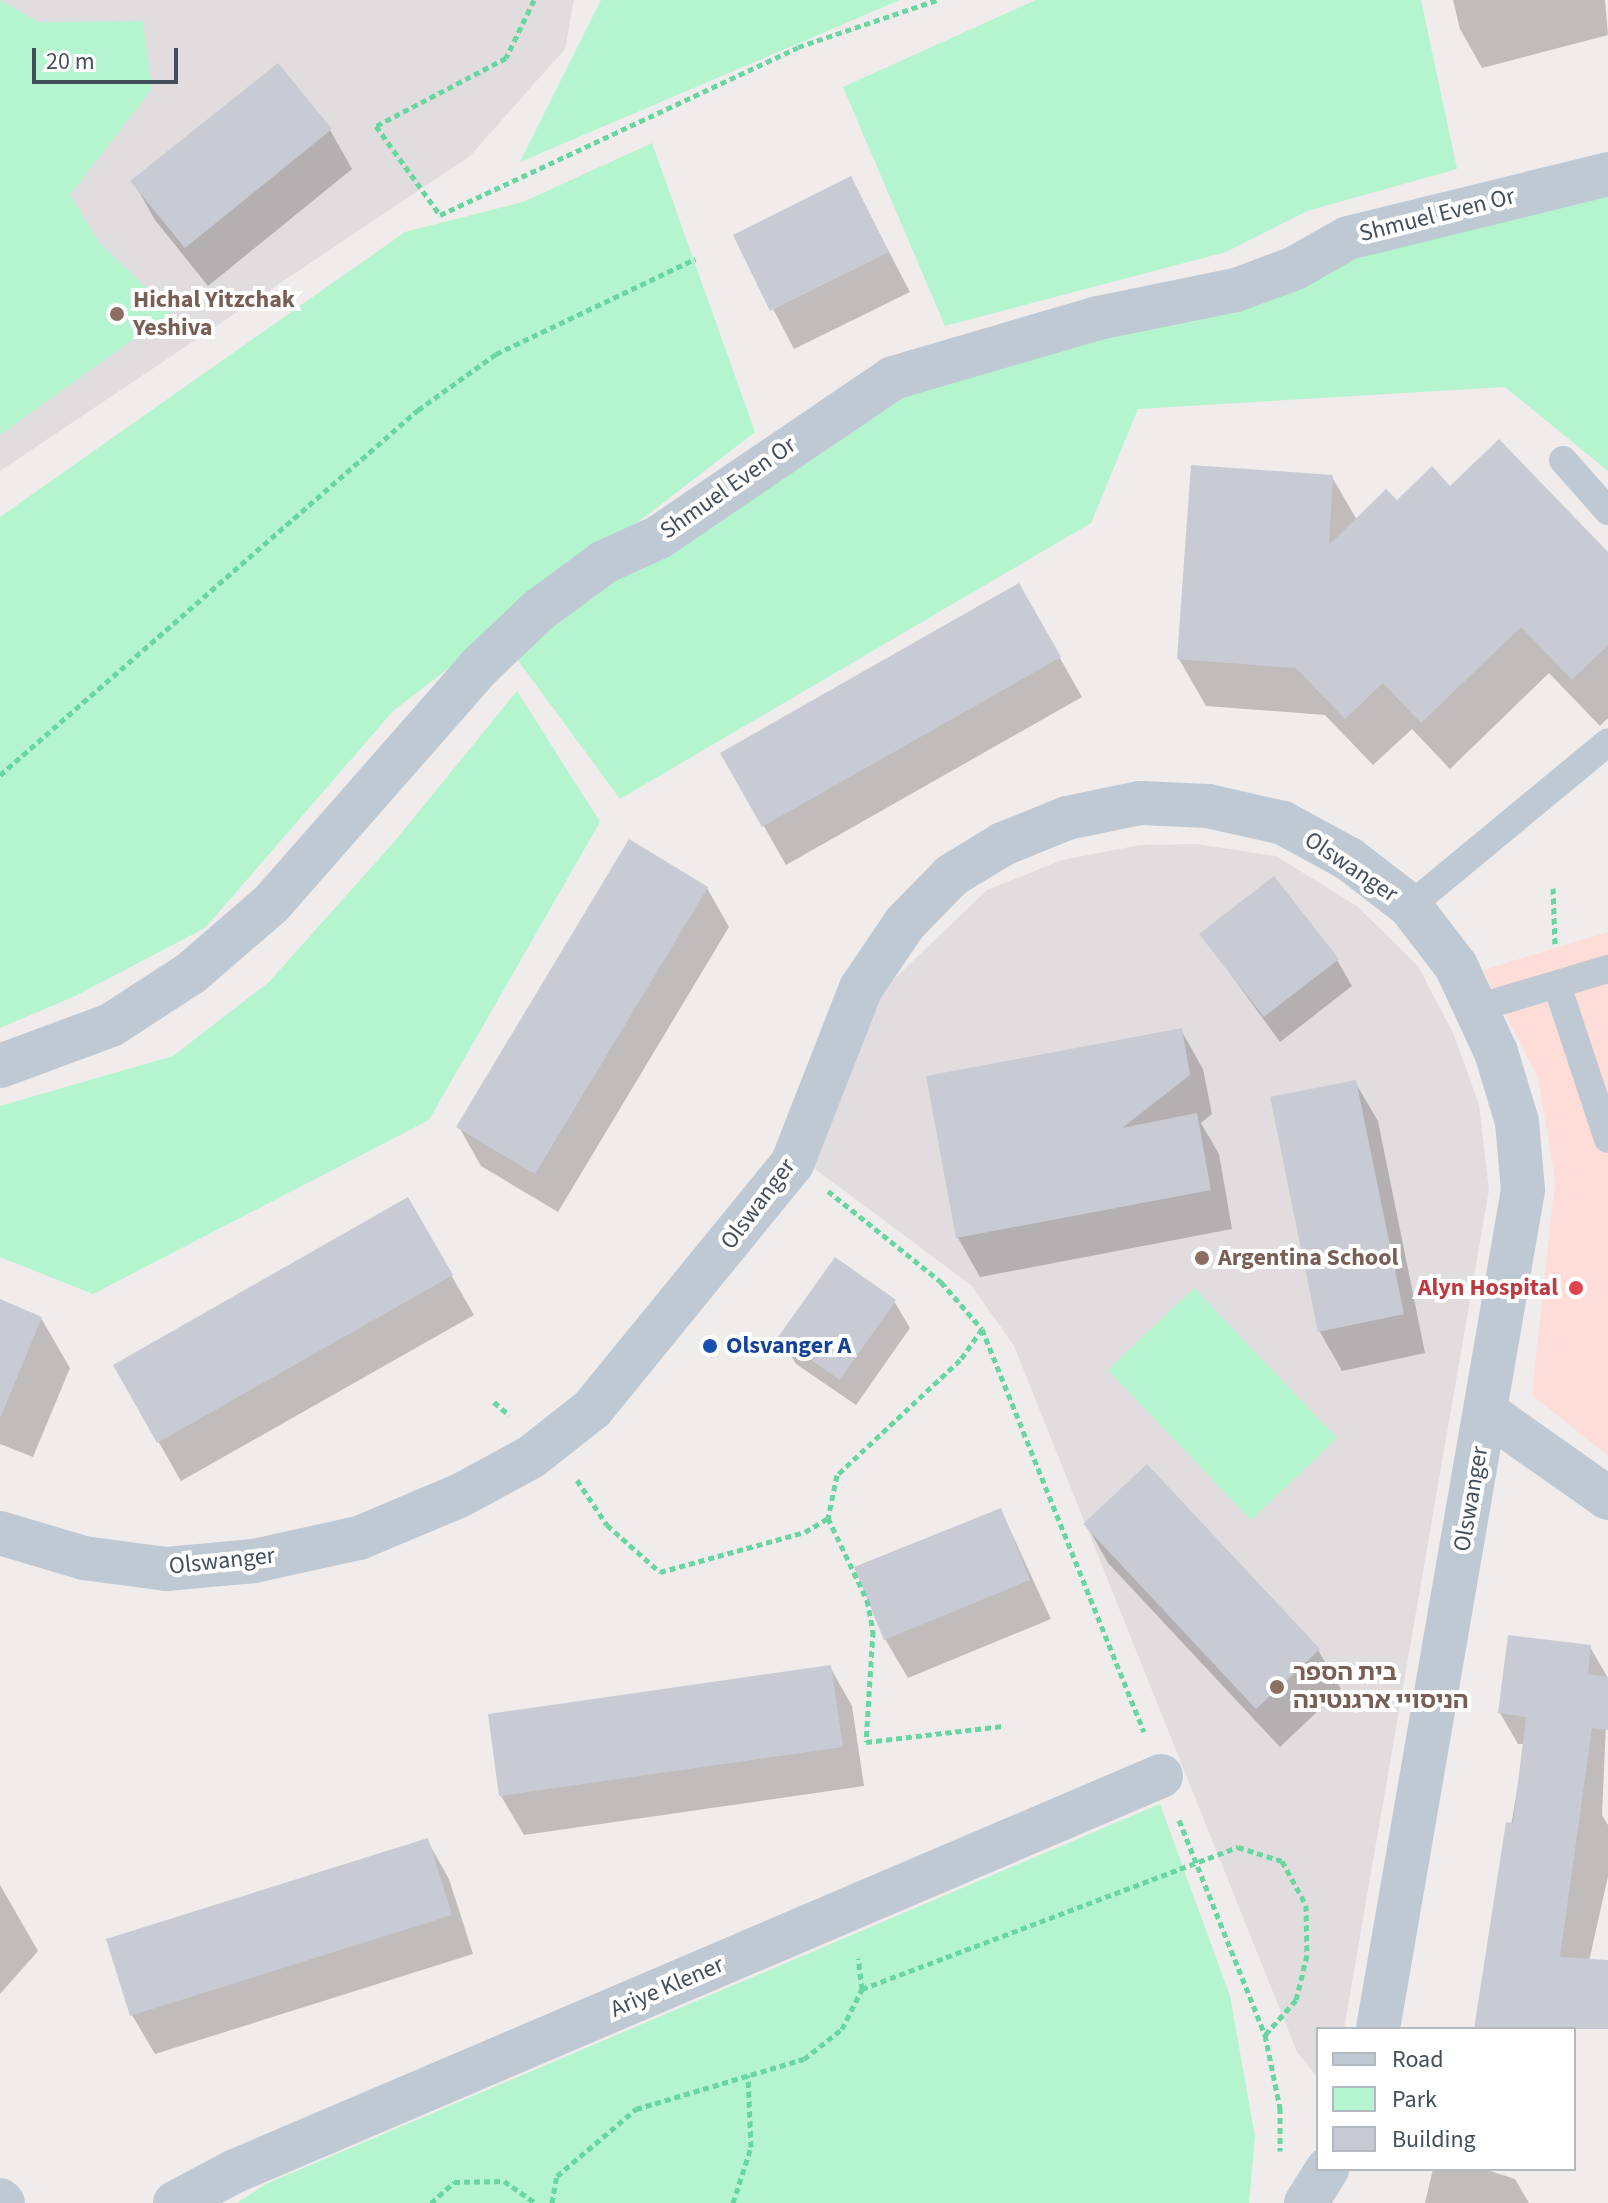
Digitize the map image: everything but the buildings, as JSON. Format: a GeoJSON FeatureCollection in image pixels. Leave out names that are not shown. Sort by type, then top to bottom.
{"type":"FeatureCollection","features":[{"type":"Feature","properties":{"kind":"street","name":"Shmuel Even Or"},"geometry":{"type":"LineString","coordinates":[[0,1066],[111,1025],[191,973],[271,904],[480,666],[539,610],[604,562],[659,537],[893,378],[1098,318],[1236,290],[1295,268],[1348,238],[1608,174]]}},
{"type":"Feature","properties":{"kind":"street","name":"Olswanger"},"geometry":{"type":"LineString","coordinates":[[0,1533],[84,1558],[166,1569],[254,1561],[359,1538],[459,1496],[531,1457],[592,1409],[792,1164],[861,988],[905,923],[952,875],[1016,839],[1067,818],[1140,803],[1208,806],[1283,823],[1349,859],[1410,906],[1456,966],[1491,1035],[1517,1122],[1523,1190],[1378,2027]]}},
{"type":"Feature","properties":{"kind":"street"},"geometry":{"type":"LineString","coordinates":[[1486,1412],[1608,1498]]}},
{"type":"Feature","properties":{"kind":"street","name":"Ariye Klener"},"geometry":{"type":"LineString","coordinates":[[175,2203],[233,2172],[1161,1776]]}},
{"type":"Feature","properties":{"kind":"street"},"geometry":{"type":"LineString","coordinates":[[1306,2203],[1326,2171]]}},
{"type":"Feature","properties":{"kind":"lane"},"geometry":{"type":"LineString","coordinates":[[1563,460],[1608,511]]}},
{"type":"Feature","properties":{"kind":"lane"},"geometry":{"type":"LineString","coordinates":[[1410,906],[1608,742]]}},
{"type":"Feature","properties":{"kind":"lane"},"geometry":{"type":"LineString","coordinates":[[1477,1008],[1608,969]]}},
{"type":"Feature","properties":{"kind":"lane"},"geometry":{"type":"LineString","coordinates":[[1557,985],[1608,1139]]}},
{"type":"Feature","properties":{"kind":"path"},"geometry":{"type":"LineString","coordinates":[[534,0],[506,58],[376,126],[440,215],[798,47],[937,0]]}},
{"type":"Feature","properties":{"kind":"path"},"geometry":{"type":"LineString","coordinates":[[0,775],[418,410],[496,354],[695,259]]}},
{"type":"Feature","properties":{"kind":"path"},"geometry":{"type":"LineString","coordinates":[[1553,888],[1557,985]]}},
{"type":"Feature","properties":{"kind":"path"},"geometry":{"type":"LineString","coordinates":[[792,1164],[941,1282],[982,1329],[1265,2035],[1280,2108],[1280,2156]]}},
{"type":"Feature","properties":{"kind":"path"},"geometry":{"type":"LineString","coordinates":[[982,1329],[951,1370],[837,1475],[828,1518],[867,1600],[873,1631],[866,1742],[1003,1726]]}},
{"type":"Feature","properties":{"kind":"path"},"geometry":{"type":"LineString","coordinates":[[581,1487],[607,1525],[660,1572],[805,1532],[828,1518]]}},
{"type":"Feature","properties":{"kind":"path"},"geometry":{"type":"LineString","coordinates":[[862,1989],[1195,1860],[1238,1847],[1282,1861],[1306,1905],[1307,1955],[1296,2000],[1265,2035]]}},
{"type":"Feature","properties":{"kind":"path"},"geometry":{"type":"LineString","coordinates":[[552,2203],[557,2176],[636,2109],[804,2059],[842,2029],[862,1989],[850,1908]]}},
{"type":"Feature","properties":{"kind":"path"},"geometry":{"type":"LineString","coordinates":[[733,2203],[751,2147],[748,2075]]}},
{"type":"Feature","properties":{"kind":"path"},"geometry":{"type":"LineString","coordinates":[[431,2203],[454,2182],[504,2181],[535,2203]]}},
{"type":"Feature","properties":{"kind":"shaded area","name":"Hichal Yitzchak Yeshiva"},"geometry":{"type":"Polygon","coordinates":[[[0,0],[574,0],[565,49],[470,156],[0,471],[0,0]]]}},
{"type":"Feature","properties":{"kind":"shaded area","name":"בית הספר הניסויי ארגנטינה"},"geometry":{"type":"Polygon","coordinates":[[[1196,844],[1276,856],[1357,906],[1418,966],[1454,1035],[1479,1105],[1489,1190],[1344,2027],[1316,2027],[1316,2076],[1297,2052],[1014,1346],[972,1286],[791,1151],[867,1005],[987,890],[1062,860],[1140,845],[1196,844]]]}},
{"type":"Feature","properties":{"kind":"shaded area","name":"Alyn Hospital"},"geometry":{"type":"Polygon","coordinates":[[[1608,932],[1608,1456],[1532,1395],[1555,1180],[1538,1078],[1483,970],[1608,932]]]}},
{"type":"Feature","properties":{"kind":"green space"},"geometry":{"type":"Polygon","coordinates":[[[0,0],[39,22],[143,21],[152,89],[70,195],[99,242],[171,312],[0,435],[0,0]]]}},
{"type":"Feature","properties":{"kind":"green space"},"geometry":{"type":"Polygon","coordinates":[[[601,0],[900,0],[520,162],[601,0]]]}},
{"type":"Feature","properties":{"kind":"green space"},"geometry":{"type":"Polygon","coordinates":[[[1036,0],[1421,0],[1457,169],[1307,211],[1226,252],[945,326],[843,87],[1036,0]]]}},
{"type":"Feature","properties":{"kind":"green space"},"geometry":{"type":"Polygon","coordinates":[[[652,143],[755,432],[393,711],[205,928],[75,996],[0,1028],[0,517],[405,232],[523,202],[652,143]]]}},
{"type":"Feature","properties":{"kind":"green space"},"geometry":{"type":"Polygon","coordinates":[[[1608,194],[1608,471],[1505,387],[1138,409],[1091,523],[620,799],[514,655],[544,623],[852,413],[1363,250],[1608,194]]]}},
{"type":"Feature","properties":{"kind":"green space"},"geometry":{"type":"Polygon","coordinates":[[[517,691],[600,822],[429,1120],[93,1294],[0,1257],[0,1106],[173,1056],[269,982],[394,842],[517,691]]]}},
{"type":"Feature","properties":{"kind":"green space"},"geometry":{"type":"Polygon","coordinates":[[[1194,1288],[1337,1438],[1251,1520],[1108,1370],[1194,1288]]]}},
{"type":"Feature","properties":{"kind":"green space"},"geometry":{"type":"Polygon","coordinates":[[[1160,1804],[1230,1996],[1255,2137],[1249,2203],[237,2203],[266,2184],[1160,1804]]]}},
{"type":"Feature","properties":{"kind":"place","name":"Hichal Yitzchak Yeshiva"},"geometry":{"type":"Point","coordinates":[117,314]}},
{"type":"Feature","properties":{"kind":"place","name":"Argentina School"},"geometry":{"type":"Point","coordinates":[1202,1258]}},
{"type":"Feature","properties":{"kind":"place","name":"Alyn Hospital"},"geometry":{"type":"Point","coordinates":[1576,1288]}},
{"type":"Feature","properties":{"kind":"place","name":"Olsvanger A"},"geometry":{"type":"Point","coordinates":[710,1346]}},
{"type":"Feature","properties":{"kind":"place","name":"בית הספר הניסויי ארגנטינה"},"geometry":{"type":"Point","coordinates":[1277,1687]}}]}
